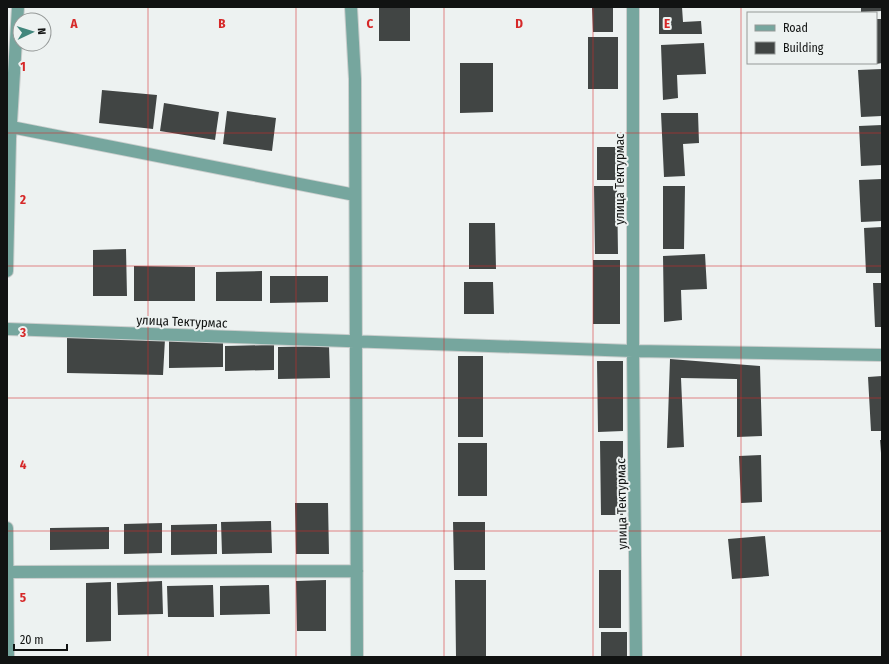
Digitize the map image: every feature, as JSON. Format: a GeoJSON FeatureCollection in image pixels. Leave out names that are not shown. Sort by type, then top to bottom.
{"type":"FeatureCollection","features":[{"type":"Feature","properties":{"kind":"street"},"geometry":{"type":"LineString","coordinates":[[7,271],[11,127],[18,7]]}},
{"type":"Feature","properties":{"kind":"street"},"geometry":{"type":"LineString","coordinates":[[351,7],[355,79],[357,657]]}},
{"type":"Feature","properties":{"kind":"street","name":"улица Тектурмас"},"geometry":{"type":"LineString","coordinates":[[633,7],[633,351],[636,657]]}},
{"type":"Feature","properties":{"kind":"street"},"geometry":{"type":"LineString","coordinates":[[11,127],[355,195]]}},
{"type":"Feature","properties":{"kind":"street","name":"улица Тектурмас"},"geometry":{"type":"LineString","coordinates":[[7,329],[633,351],[882,355]]}},
{"type":"Feature","properties":{"kind":"street"},"geometry":{"type":"LineString","coordinates":[[7,528],[8,657]]}},
{"type":"Feature","properties":{"kind":"street"},"geometry":{"type":"LineString","coordinates":[[7,572],[357,572]]}},
{"type":"Feature","properties":{"kind":"building"},"geometry":{"type":"Polygon","coordinates":[[[379,7],[410,7],[410,41],[379,41],[379,7]]]}},
{"type":"Feature","properties":{"kind":"building"},"geometry":{"type":"Polygon","coordinates":[[[592,7],[613,7],[613,32],[593,32],[592,7]]]}},
{"type":"Feature","properties":{"kind":"building"},"geometry":{"type":"Polygon","coordinates":[[[659,7],[682,7],[683,22],[701,21],[702,34],[659,34],[659,7]]]}},
{"type":"Feature","properties":{"kind":"building"},"geometry":{"type":"Polygon","coordinates":[[[861,7],[882,7],[882,11],[861,12],[861,7]]]}},
{"type":"Feature","properties":{"kind":"building"},"geometry":{"type":"Polygon","coordinates":[[[877,19],[882,19],[882,63],[877,64],[877,19]]]}},
{"type":"Feature","properties":{"kind":"building"},"geometry":{"type":"Polygon","coordinates":[[[588,37],[618,37],[618,89],[588,89],[588,37]]]}},
{"type":"Feature","properties":{"kind":"building"},"geometry":{"type":"Polygon","coordinates":[[[704,43],[706,74],[677,75],[678,98],[663,100],[661,45],[704,43]]]}},
{"type":"Feature","properties":{"kind":"building"},"geometry":{"type":"Polygon","coordinates":[[[460,63],[493,63],[493,112],[460,113],[460,63]]]}},
{"type":"Feature","properties":{"kind":"building"},"geometry":{"type":"Polygon","coordinates":[[[882,69],[882,116],[861,117],[858,70],[882,69]]]}},
{"type":"Feature","properties":{"kind":"building"},"geometry":{"type":"Polygon","coordinates":[[[102,90],[157,95],[153,129],[99,123],[102,90]]]}},
{"type":"Feature","properties":{"kind":"building"},"geometry":{"type":"Polygon","coordinates":[[[164,103],[219,112],[215,140],[160,131],[164,103]]]}},
{"type":"Feature","properties":{"kind":"building"},"geometry":{"type":"Polygon","coordinates":[[[227,111],[276,118],[272,151],[223,144],[227,111]]]}},
{"type":"Feature","properties":{"kind":"building"},"geometry":{"type":"Polygon","coordinates":[[[661,113],[698,113],[699,143],[683,144],[685,176],[664,177],[661,113]]]}},
{"type":"Feature","properties":{"kind":"building"},"geometry":{"type":"Polygon","coordinates":[[[882,125],[882,165],[861,166],[859,126],[882,125]]]}},
{"type":"Feature","properties":{"kind":"building"},"geometry":{"type":"Polygon","coordinates":[[[597,147],[620,147],[620,180],[597,180],[597,147]]]}},
{"type":"Feature","properties":{"kind":"building"},"geometry":{"type":"Polygon","coordinates":[[[882,179],[882,221],[861,222],[859,180],[882,179]]]}},
{"type":"Feature","properties":{"kind":"building"},"geometry":{"type":"Polygon","coordinates":[[[594,186],[617,186],[618,254],[595,254],[594,186]]]}},
{"type":"Feature","properties":{"kind":"building"},"geometry":{"type":"Polygon","coordinates":[[[663,186],[685,186],[684,249],[663,249],[663,186]]]}},
{"type":"Feature","properties":{"kind":"building"},"geometry":{"type":"Polygon","coordinates":[[[469,223],[495,223],[496,269],[469,269],[469,223]]]}},
{"type":"Feature","properties":{"kind":"building"},"geometry":{"type":"Polygon","coordinates":[[[882,227],[882,273],[866,273],[864,228],[882,227]]]}},
{"type":"Feature","properties":{"kind":"building"},"geometry":{"type":"Polygon","coordinates":[[[126,249],[127,296],[93,296],[93,250],[126,249]]]}},
{"type":"Feature","properties":{"kind":"building"},"geometry":{"type":"Polygon","coordinates":[[[705,254],[707,289],[681,290],[682,320],[664,322],[663,256],[705,254]]]}},
{"type":"Feature","properties":{"kind":"building"},"geometry":{"type":"Polygon","coordinates":[[[593,260],[620,260],[620,324],[593,324],[593,260]]]}},
{"type":"Feature","properties":{"kind":"building"},"geometry":{"type":"Polygon","coordinates":[[[134,266],[195,267],[195,301],[134,301],[134,266]]]}},
{"type":"Feature","properties":{"kind":"building"},"geometry":{"type":"Polygon","coordinates":[[[262,271],[262,301],[216,301],[216,272],[262,271]]]}},
{"type":"Feature","properties":{"kind":"building"},"geometry":{"type":"Polygon","coordinates":[[[270,276],[328,276],[328,302],[270,303],[270,276]]]}},
{"type":"Feature","properties":{"kind":"building"},"geometry":{"type":"Polygon","coordinates":[[[464,282],[493,282],[494,314],[464,314],[464,282]]]}},
{"type":"Feature","properties":{"kind":"building"},"geometry":{"type":"Polygon","coordinates":[[[873,283],[882,283],[882,327],[875,327],[873,283]]]}},
{"type":"Feature","properties":{"kind":"building"},"geometry":{"type":"Polygon","coordinates":[[[67,335],[165,339],[163,375],[67,373],[67,335]]]}},
{"type":"Feature","properties":{"kind":"building"},"geometry":{"type":"Polygon","coordinates":[[[169,341],[223,341],[223,367],[169,368],[169,341]]]}},
{"type":"Feature","properties":{"kind":"building"},"geometry":{"type":"Polygon","coordinates":[[[274,345],[274,370],[225,371],[225,346],[274,345]]]}},
{"type":"Feature","properties":{"kind":"building"},"geometry":{"type":"Polygon","coordinates":[[[329,346],[330,378],[278,379],[278,347],[329,346]]]}},
{"type":"Feature","properties":{"kind":"building"},"geometry":{"type":"Polygon","coordinates":[[[458,356],[483,356],[483,437],[458,437],[458,356]]]}},
{"type":"Feature","properties":{"kind":"building"},"geometry":{"type":"Polygon","coordinates":[[[670,359],[760,366],[762,436],[737,437],[737,379],[681,378],[684,447],[667,448],[670,359]]]}},
{"type":"Feature","properties":{"kind":"building"},"geometry":{"type":"Polygon","coordinates":[[[597,361],[623,361],[623,431],[598,432],[597,361]]]}},
{"type":"Feature","properties":{"kind":"building"},"geometry":{"type":"Polygon","coordinates":[[[882,376],[882,431],[871,431],[868,377],[882,376]]]}},
{"type":"Feature","properties":{"kind":"building"},"geometry":{"type":"Polygon","coordinates":[[[880,440],[882,440],[882,453],[881,453],[880,440]]]}},
{"type":"Feature","properties":{"kind":"building"},"geometry":{"type":"Polygon","coordinates":[[[600,441],[623,441],[623,515],[601,515],[600,441]]]}},
{"type":"Feature","properties":{"kind":"building"},"geometry":{"type":"Polygon","coordinates":[[[458,443],[487,443],[487,496],[458,496],[458,443]]]}},
{"type":"Feature","properties":{"kind":"building"},"geometry":{"type":"Polygon","coordinates":[[[761,455],[762,502],[741,503],[739,456],[761,455]]]}},
{"type":"Feature","properties":{"kind":"building"},"geometry":{"type":"Polygon","coordinates":[[[295,503],[328,503],[329,554],[296,554],[295,503]]]}},
{"type":"Feature","properties":{"kind":"building"},"geometry":{"type":"Polygon","coordinates":[[[271,521],[272,553],[222,554],[221,522],[271,521]]]}},
{"type":"Feature","properties":{"kind":"building"},"geometry":{"type":"Polygon","coordinates":[[[453,522],[485,522],[485,570],[454,570],[453,522]]]}},
{"type":"Feature","properties":{"kind":"building"},"geometry":{"type":"Polygon","coordinates":[[[162,523],[162,553],[124,554],[124,524],[162,523]]]}},
{"type":"Feature","properties":{"kind":"building"},"geometry":{"type":"Polygon","coordinates":[[[217,524],[217,554],[171,555],[171,525],[217,524]]]}},
{"type":"Feature","properties":{"kind":"building"},"geometry":{"type":"Polygon","coordinates":[[[109,527],[109,549],[50,550],[50,528],[109,527]]]}},
{"type":"Feature","properties":{"kind":"building"},"geometry":{"type":"Polygon","coordinates":[[[765,536],[769,576],[732,579],[728,539],[765,536]]]}},
{"type":"Feature","properties":{"kind":"building"},"geometry":{"type":"Polygon","coordinates":[[[599,570],[621,570],[621,628],[599,628],[599,570]]]}},
{"type":"Feature","properties":{"kind":"building"},"geometry":{"type":"Polygon","coordinates":[[[326,580],[326,631],[297,631],[296,581],[326,580]]]}},
{"type":"Feature","properties":{"kind":"building"},"geometry":{"type":"Polygon","coordinates":[[[455,580],[486,580],[486,657],[456,657],[455,580]]]}},
{"type":"Feature","properties":{"kind":"building"},"geometry":{"type":"Polygon","coordinates":[[[162,581],[163,614],[118,615],[117,583],[162,581]]]}},
{"type":"Feature","properties":{"kind":"building"},"geometry":{"type":"Polygon","coordinates":[[[111,582],[111,641],[86,642],[86,583],[111,582]]]}},
{"type":"Feature","properties":{"kind":"building"},"geometry":{"type":"Polygon","coordinates":[[[213,585],[214,617],[168,617],[167,586],[213,585]]]}},
{"type":"Feature","properties":{"kind":"building"},"geometry":{"type":"Polygon","coordinates":[[[269,585],[270,614],[220,615],[220,586],[269,585]]]}},
{"type":"Feature","properties":{"kind":"building"},"geometry":{"type":"Polygon","coordinates":[[[601,632],[627,632],[627,657],[601,657],[601,632]]]}}]}
